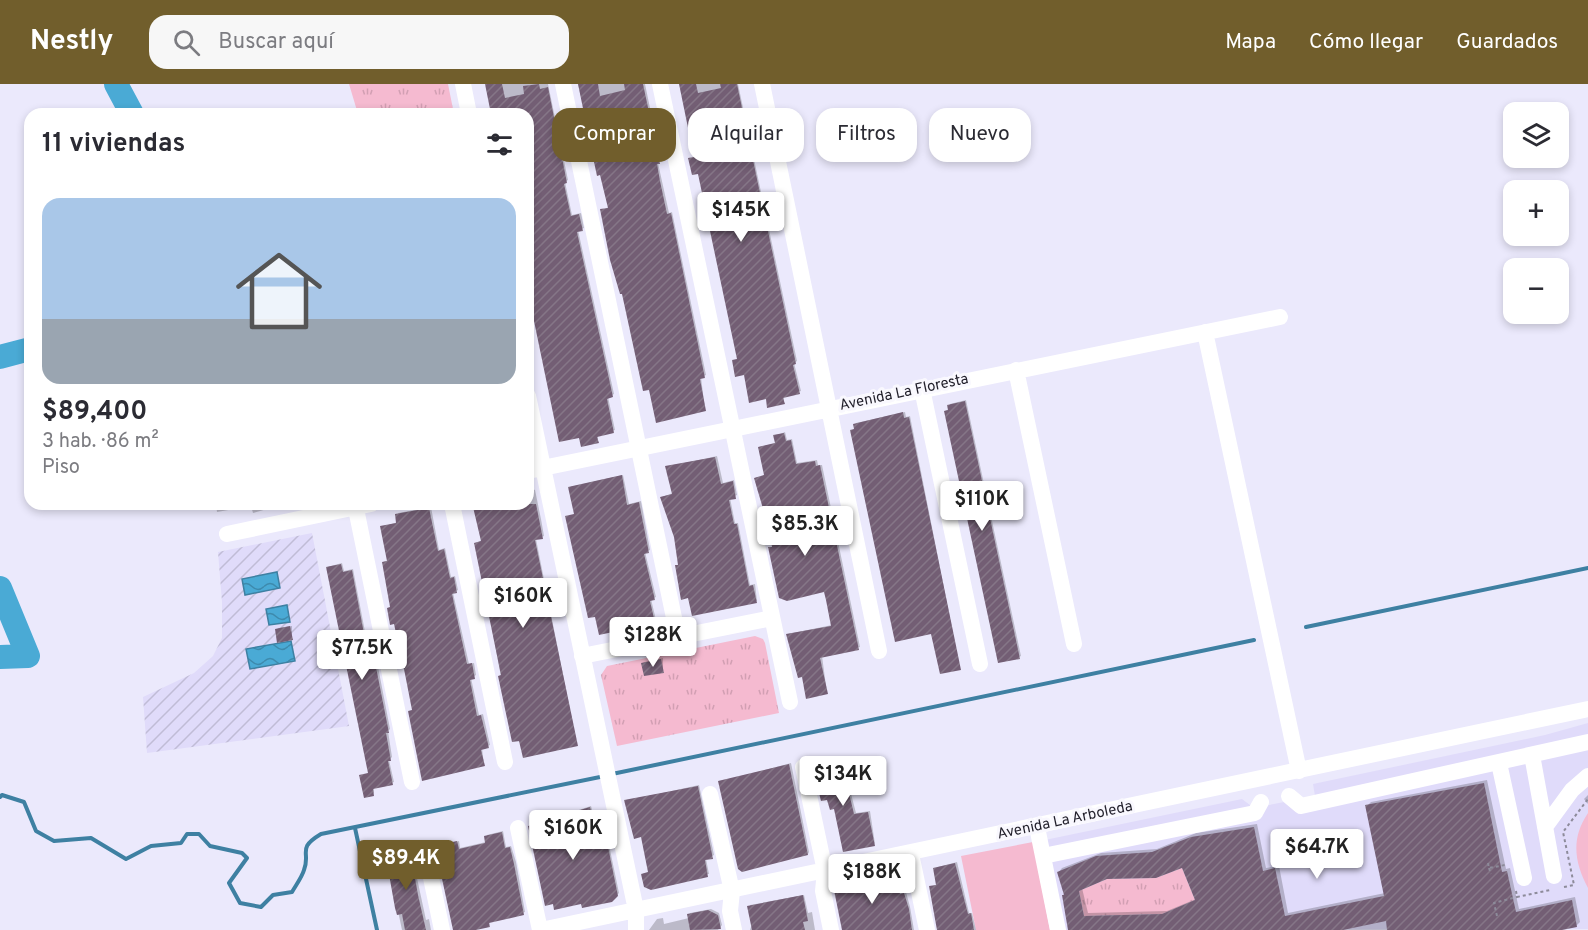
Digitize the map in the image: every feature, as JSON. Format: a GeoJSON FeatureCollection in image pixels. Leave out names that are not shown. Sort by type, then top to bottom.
{"type":"FeatureCollection","features":[{"type":"Feature","properties":{"kind":"street"},"geometry":{"type":"LineString","coordinates":[[463,84],[468,108]]}},
{"type":"Feature","properties":{"kind":"street"},"geometry":{"type":"LineString","coordinates":[[563,84],[678,637]]}},
{"type":"Feature","properties":{"kind":"street"},"geometry":{"type":"LineString","coordinates":[[660,84],[790,702]]}},
{"type":"Feature","properties":{"kind":"street"},"geometry":{"type":"LineString","coordinates":[[762,84],[879,651]]}},
{"type":"Feature","properties":{"kind":"street","name":"Avenida La Floresta"},"geometry":{"type":"LineString","coordinates":[[536,470],[1280,316]]}},
{"type":"Feature","properties":{"kind":"street"},"geometry":{"type":"LineString","coordinates":[[1205,332],[1297,772],[1289,796]]}},
{"type":"Feature","properties":{"kind":"street"},"geometry":{"type":"LineString","coordinates":[[1016,370],[1074,644]]}},
{"type":"Feature","properties":{"kind":"street"},"geometry":{"type":"LineString","coordinates":[[922,390],[980,664]]}},
{"type":"Feature","properties":{"kind":"street"},"geometry":{"type":"LineString","coordinates":[[534,452],[536,470],[582,656],[636,910],[636,930]]}},
{"type":"Feature","properties":{"kind":"street"},"geometry":{"type":"LineString","coordinates":[[227,534],[337,510]]}},
{"type":"Feature","properties":{"kind":"street"},"geometry":{"type":"LineString","coordinates":[[361,510],[412,782]]}},
{"type":"Feature","properties":{"kind":"street"},"geometry":{"type":"LineString","coordinates":[[453,510],[505,762]]}},
{"type":"Feature","properties":{"kind":"street"},"geometry":{"type":"LineString","coordinates":[[582,656],[772,618]]}},
{"type":"Feature","properties":{"kind":"street","name":"Avenida La Arboleda"},"geometry":{"type":"LineString","coordinates":[[540,930],[911,854],[1588,709]]}},
{"type":"Feature","properties":{"kind":"street"},"geometry":{"type":"LineString","coordinates":[[1289,796],[1301,806],[1588,742]]}},
{"type":"Feature","properties":{"kind":"street"},"geometry":{"type":"LineString","coordinates":[[1532,755],[1554,876]]}},
{"type":"Feature","properties":{"kind":"street"},"geometry":{"type":"LineString","coordinates":[[1499,763],[1524,878]]}},
{"type":"Feature","properties":{"kind":"street"},"geometry":{"type":"LineString","coordinates":[[803,767],[825,871],[823,891],[831,930]]}},
{"type":"Feature","properties":{"kind":"street"},"geometry":{"type":"LineString","coordinates":[[1545,827],[1572,790],[1588,776]]}},
{"type":"Feature","properties":{"kind":"street"},"geometry":{"type":"LineString","coordinates":[[1242,783],[1261,802]]}},
{"type":"Feature","properties":{"kind":"street"},"geometry":{"type":"LineString","coordinates":[[710,794],[732,891],[730,911],[734,930]]}},
{"type":"Feature","properties":{"kind":"street"},"geometry":{"type":"LineString","coordinates":[[1042,856],[1255,813],[1261,802],[1289,796]]}},
{"type":"Feature","properties":{"kind":"street"},"geometry":{"type":"LineString","coordinates":[[1037,827],[1058,930]]}},
{"type":"Feature","properties":{"kind":"street"},"geometry":{"type":"LineString","coordinates":[[518,828],[540,930]]}},
{"type":"Feature","properties":{"kind":"street"},"geometry":{"type":"LineString","coordinates":[[425,849],[442,930]]}},
{"type":"Feature","properties":{"kind":"street"},"geometry":{"type":"LineString","coordinates":[[911,854],[927,930]]}},
{"type":"Feature","properties":{"kind":"path"},"geometry":{"type":"LineString","coordinates":[[1489,868],[1491,874]]}},
{"type":"Feature","properties":{"kind":"path"},"geometry":{"type":"LineString","coordinates":[[1497,916],[1494,903],[1517,897]]}},
{"type":"Feature","properties":{"kind":"shaded area"},"geometry":{"type":"Polygon","coordinates":[[[312,533],[349,726],[147,753],[143,697],[194,673],[213,656],[222,638],[218,552],[312,533]]]}},
{"type":"Feature","properties":{"kind":"shaded area"},"geometry":{"type":"Polygon","coordinates":[[[1588,723],[1588,929],[1050,930],[1040,841],[1242,799],[1254,808],[1315,796],[1313,784],[1545,735],[1588,723]]]}},
{"type":"Feature","properties":{"kind":"green space"},"geometry":{"type":"Polygon","coordinates":[[[349,84],[448,84],[453,108],[356,108],[349,84]]]}},
{"type":"Feature","properties":{"kind":"green space"},"geometry":{"type":"Polygon","coordinates":[[[755,636],[763,639],[765,643],[779,713],[617,746],[601,675],[607,666],[755,636]]]}},
{"type":"Feature","properties":{"kind":"green space"},"geometry":{"type":"Polygon","coordinates":[[[1588,813],[1588,888],[1580,869],[1576,850],[1579,832],[1588,813]]]}},
{"type":"Feature","properties":{"kind":"green space"},"geometry":{"type":"Polygon","coordinates":[[[1033,842],[1050,930],[976,930],[961,856],[1033,842]]]}},
{"type":"Feature","properties":{"kind":"green space"},"geometry":{"type":"Polygon","coordinates":[[[1182,868],[1195,900],[1162,914],[1084,916],[1079,891],[1107,879],[1156,878],[1182,868]]]}},
{"type":"Feature","properties":{"kind":"water"},"geometry":{"type":"Polygon","coordinates":[[[277,572],[280,588],[245,595],[242,579],[277,572]]]}},
{"type":"Feature","properties":{"kind":"water"},"geometry":{"type":"Polygon","coordinates":[[[287,605],[290,622],[269,625],[266,609],[287,605]]]}},
{"type":"Feature","properties":{"kind":"water"},"geometry":{"type":"Polygon","coordinates":[[[291,641],[295,661],[250,669],[246,649],[291,641]]]}},
{"type":"Feature","properties":{"kind":"building"},"geometry":{"type":"Polygon","coordinates":[[[485,84],[502,84],[505,98],[524,94],[523,86],[539,84],[540,89],[548,87],[552,108],[552,162],[563,162],[567,183],[564,184],[571,216],[579,214],[583,231],[577,232],[613,397],[607,399],[614,433],[597,437],[599,443],[581,447],[579,438],[559,442],[534,321],[534,108],[490,108],[485,84]]]}},
{"type":"Feature","properties":{"kind":"building"},"geometry":{"type":"Polygon","coordinates":[[[578,84],[598,84],[600,96],[625,90],[624,84],[643,84],[648,108],[583,108],[578,84]]]}},
{"type":"Feature","properties":{"kind":"building"},"geometry":{"type":"Polygon","coordinates":[[[679,84],[696,84],[698,93],[721,88],[720,84],[737,84],[742,108],[688,108],[688,128],[679,84]]]}},
{"type":"Feature","properties":{"kind":"building"},"geometry":{"type":"Polygon","coordinates":[[[594,162],[660,162],[660,164],[657,164],[660,181],[667,214],[671,213],[705,378],[700,379],[706,411],[656,423],[649,390],[643,391],[622,294],[620,294],[610,260],[600,209],[608,208],[600,175],[597,176],[594,162]]]}},
{"type":"Feature","properties":{"kind":"building"},"geometry":{"type":"Polygon","coordinates":[[[689,162],[753,162],[796,364],[793,365],[800,394],[783,398],[785,404],[767,408],[766,399],[749,403],[744,375],[735,377],[732,360],[737,359],[698,174],[692,175],[689,162]]]}},
{"type":"Feature","properties":{"kind":"building"},"geometry":{"type":"Polygon","coordinates":[[[965,401],[1020,659],[998,663],[944,411],[948,410],[947,405],[965,401]]]}},
{"type":"Feature","properties":{"kind":"building"},"geometry":{"type":"Polygon","coordinates":[[[903,412],[904,418],[909,417],[961,670],[940,674],[931,634],[895,642],[850,430],[854,429],[853,424],[903,412]]]}},
{"type":"Feature","properties":{"kind":"building"},"geometry":{"type":"Polygon","coordinates":[[[784,433],[786,441],[791,440],[796,464],[815,461],[816,466],[820,465],[859,650],[820,658],[828,694],[806,699],[802,677],[798,678],[786,634],[831,626],[826,600],[824,592],[787,601],[779,598],[768,547],[772,547],[769,529],[754,478],[764,475],[758,447],[775,443],[773,435],[784,433]]]}},
{"type":"Feature","properties":{"kind":"building"},"geometry":{"type":"Polygon","coordinates":[[[715,457],[721,484],[733,481],[736,499],[729,500],[734,524],[737,524],[749,586],[753,585],[757,603],[692,616],[688,598],[681,600],[675,565],[678,565],[674,537],[660,497],[672,494],[665,466],[715,457]]]}},
{"type":"Feature","properties":{"kind":"building"},"geometry":{"type":"Polygon","coordinates":[[[622,475],[627,505],[639,502],[649,553],[644,554],[655,600],[650,601],[655,623],[599,635],[595,617],[588,618],[565,516],[574,514],[568,487],[622,475]]]}},
{"type":"Feature","properties":{"kind":"building"},"geometry":{"type":"Polygon","coordinates":[[[534,504],[536,504],[543,539],[535,540],[578,746],[523,758],[519,741],[512,742],[474,543],[481,541],[474,510],[534,510],[534,504]]]}},
{"type":"Feature","properties":{"kind":"building"},"geometry":{"type":"Polygon","coordinates":[[[429,510],[438,551],[444,549],[450,578],[454,577],[457,593],[452,594],[467,664],[472,663],[475,679],[470,680],[477,716],[481,715],[489,748],[481,750],[485,766],[422,781],[408,711],[412,710],[405,674],[394,624],[390,625],[387,608],[390,607],[382,562],[387,561],[380,526],[396,523],[395,514],[429,510]]]}},
{"type":"Feature","properties":{"kind":"building"},"geometry":{"type":"Polygon","coordinates":[[[341,564],[343,572],[352,570],[365,639],[368,648],[372,647],[389,733],[386,733],[391,761],[388,761],[393,785],[373,789],[374,796],[364,798],[359,775],[368,773],[326,567],[341,564]]]}},
{"type":"Feature","properties":{"kind":"building"},"geometry":{"type":"Polygon","coordinates":[[[290,626],[293,640],[277,643],[275,629],[290,626]]]}},
{"type":"Feature","properties":{"kind":"building"},"geometry":{"type":"Polygon","coordinates":[[[661,659],[664,673],[644,676],[641,663],[661,659]]]}},
{"type":"Feature","properties":{"kind":"building"},"geometry":{"type":"Polygon","coordinates":[[[823,758],[824,764],[837,762],[839,769],[843,768],[854,814],[868,812],[875,846],[843,852],[834,809],[830,810],[827,800],[821,801],[811,761],[823,758]]]}},
{"type":"Feature","properties":{"kind":"building"},"geometry":{"type":"Polygon","coordinates":[[[789,764],[808,855],[742,872],[738,869],[718,781],[789,764]]]}},
{"type":"Feature","properties":{"kind":"building"},"geometry":{"type":"Polygon","coordinates":[[[1484,783],[1502,872],[1507,871],[1516,912],[1572,900],[1577,927],[1562,930],[1387,930],[1386,921],[1343,930],[1068,930],[1062,895],[1064,895],[1057,872],[1096,856],[1152,852],[1191,837],[1254,827],[1263,871],[1275,868],[1285,916],[1384,896],[1365,805],[1484,783]],[[1182,868],[1156,878],[1107,879],[1079,891],[1084,916],[1162,914],[1195,900],[1182,868]]]}},
{"type":"Feature","properties":{"kind":"building"},"geometry":{"type":"Polygon","coordinates":[[[698,786],[713,859],[705,860],[708,877],[651,890],[644,887],[641,874],[648,872],[641,837],[634,839],[624,800],[698,786]]]}},
{"type":"Feature","properties":{"kind":"building"},"geometry":{"type":"Polygon","coordinates":[[[590,807],[595,829],[604,827],[618,896],[612,902],[582,908],[581,904],[554,910],[553,904],[545,906],[528,826],[590,807]]]}},
{"type":"Feature","properties":{"kind":"building"},"geometry":{"type":"Polygon","coordinates":[[[502,832],[505,848],[510,847],[524,915],[489,923],[490,927],[476,930],[453,930],[435,846],[457,841],[459,849],[485,843],[484,836],[502,832]]]}},
{"type":"Feature","properties":{"kind":"building"},"geometry":{"type":"Polygon","coordinates":[[[410,850],[426,930],[405,930],[402,914],[397,915],[395,908],[387,863],[393,862],[391,855],[410,850]]]}},
{"type":"Feature","properties":{"kind":"building"},"geometry":{"type":"Polygon","coordinates":[[[955,863],[974,930],[937,930],[929,886],[936,885],[933,868],[955,863]]]}},
{"type":"Feature","properties":{"kind":"building"},"geometry":{"type":"Polygon","coordinates":[[[896,875],[900,894],[904,893],[909,909],[912,930],[842,930],[834,890],[836,884],[868,877],[869,881],[896,875]]]}},
{"type":"Feature","properties":{"kind":"building"},"geometry":{"type":"Polygon","coordinates":[[[803,895],[808,921],[803,922],[805,930],[752,930],[747,906],[803,895]]]}},
{"type":"Feature","properties":{"kind":"building"},"geometry":{"type":"Polygon","coordinates":[[[708,910],[718,915],[721,929],[690,930],[687,914],[708,910]]]}},
{"type":"Feature","properties":{"kind":"waterway"},"geometry":{"type":"LineString","coordinates":[[116,84],[129,108]]}},
{"type":"Feature","properties":{"kind":"waterway"},"geometry":{"type":"LineString","coordinates":[[0,357],[24,351]]}},
{"type":"Feature","properties":{"kind":"waterway"},"geometry":{"type":"LineString","coordinates":[[1306,627],[1588,568]]}},
{"type":"Feature","properties":{"kind":"waterway"},"geometry":{"type":"LineString","coordinates":[[0,588],[28,656],[0,657]]}},
{"type":"Feature","properties":{"kind":"waterway"},"geometry":{"type":"LineString","coordinates":[[612,774],[1254,640]]}},
{"type":"Feature","properties":{"kind":"waterway"},"geometry":{"type":"LineString","coordinates":[[0,797],[2,795],[24,802],[36,831],[54,841],[91,838],[126,859],[151,846],[181,843],[187,834],[199,834],[210,846],[242,853],[247,858],[229,883],[240,903],[261,907],[273,895],[292,892],[306,864],[306,847],[321,834],[605,776]]}},
{"type":"Feature","properties":{"kind":"waterway"},"geometry":{"type":"LineString","coordinates":[[355,828],[377,930]]}}]}
